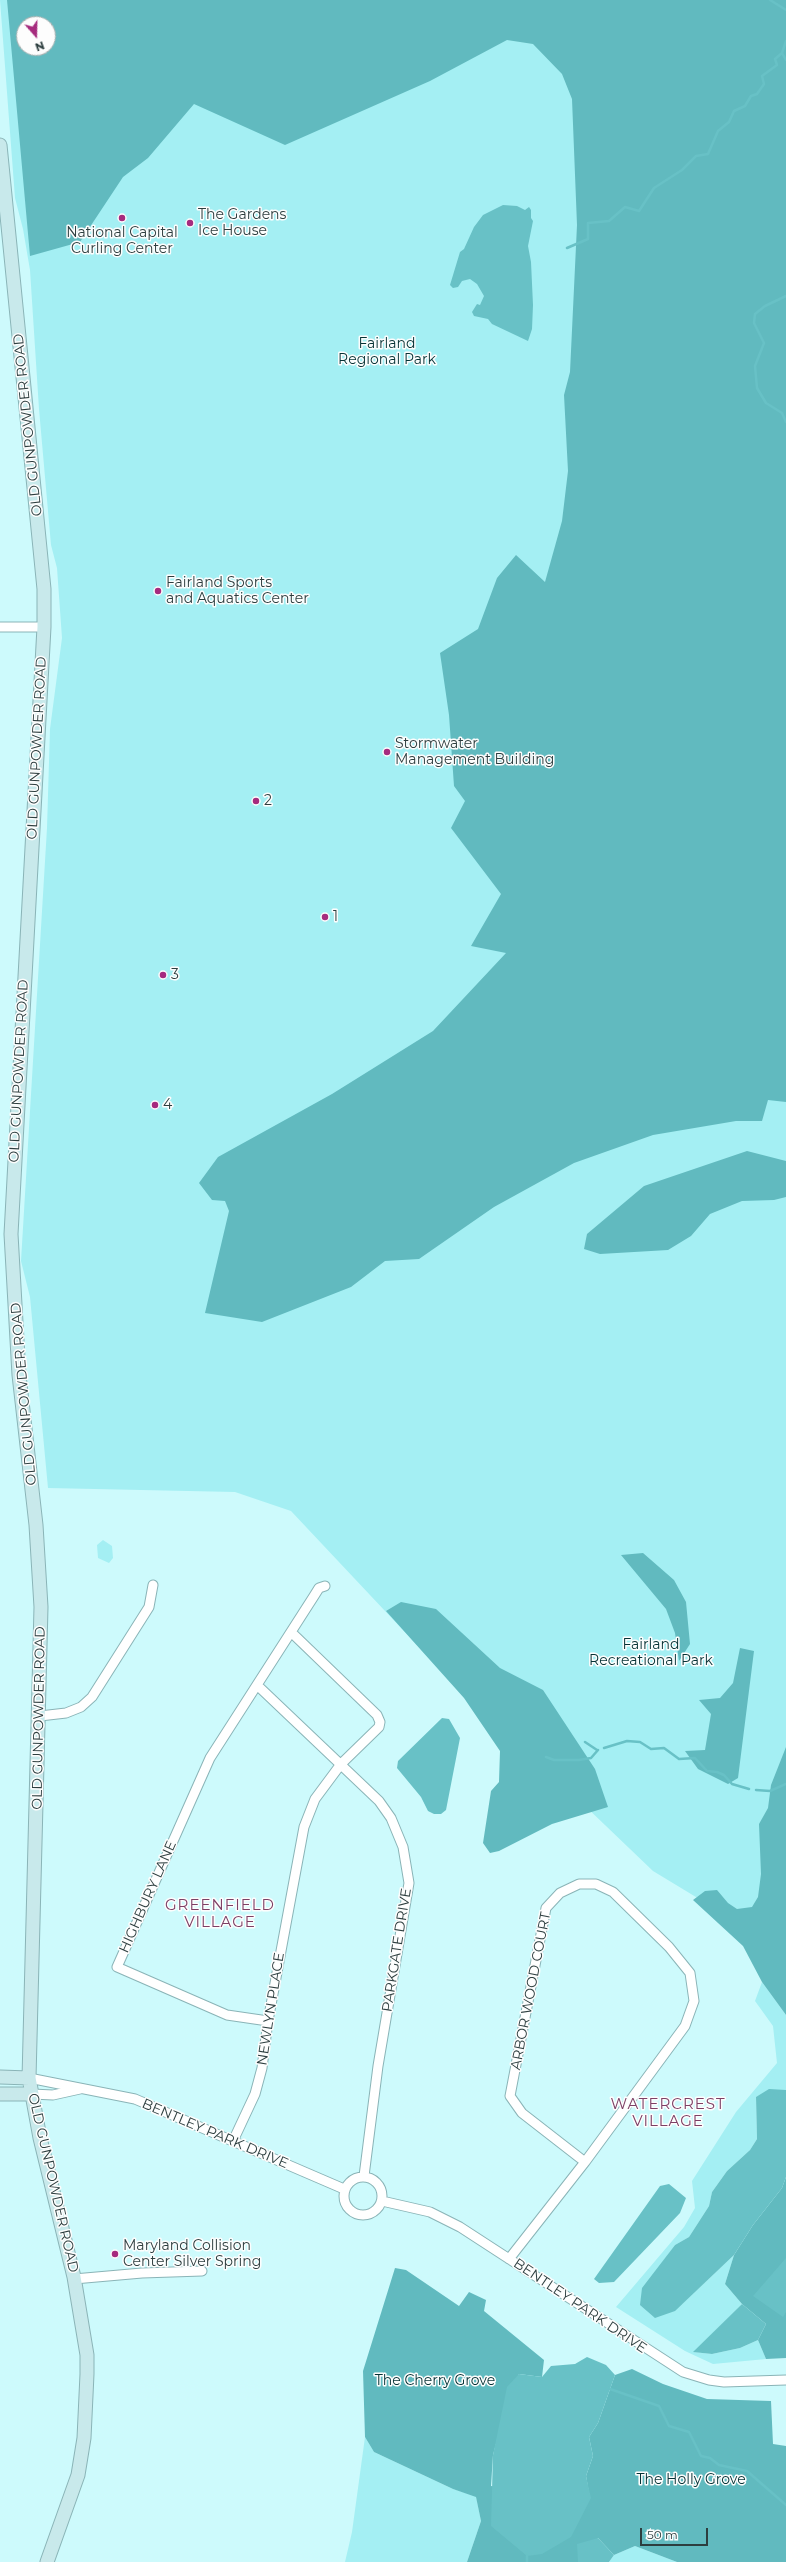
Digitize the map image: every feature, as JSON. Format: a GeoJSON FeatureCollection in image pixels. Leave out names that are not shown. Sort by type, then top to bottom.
{"type":"FeatureCollection","features":[{"type":"Feature","properties":{"kind":"main road","name":"OLD GUNPOWDER ROAD"},"geometry":{"type":"LineString","coordinates":[[0,146],[44,589],[44,627],[11,1234],[19,1375],[27,1434],[40,1563],[40,1716],[29,2036],[29,2078],[40,2138],[74,2279],[87,2355],[84,2438],[78,2475],[47,2562]]}},
{"type":"Feature","properties":{"kind":"main road"},"geometry":{"type":"LineString","coordinates":[[0,2077],[29,2078]]}},
{"type":"Feature","properties":{"kind":"main road"},"geometry":{"type":"LineString","coordinates":[[0,2094],[32,2094]]}},
{"type":"Feature","properties":{"kind":"street"},"geometry":{"type":"LineString","coordinates":[[0,627],[44,627]]}},
{"type":"Feature","properties":{"kind":"street"},"geometry":{"type":"LineString","coordinates":[[40,1716],[66,1713],[81,1707],[92,1697],[149,1607],[153,1585]]}},
{"type":"Feature","properties":{"kind":"street"},"geometry":{"type":"LineString","coordinates":[[257,1685],[319,1588],[325,1586]]}},
{"type":"Feature","properties":{"kind":"street","name":"NEWLYN PLACE"},"geometry":{"type":"LineString","coordinates":[[233,2141],[255,2094],[262,2068],[268,2021],[304,1827],[315,1799],[341,1764],[379,1727],[380,1722],[377,1715],[291,1632]]}},
{"type":"Feature","properties":{"kind":"street","name":"PARKGATE DRIVE"},"geometry":{"type":"LineString","coordinates":[[257,1685],[379,1801],[391,1818],[403,1848],[409,1883],[378,2066],[364,2176]]}},
{"type":"Feature","properties":{"kind":"street","name":"HIGHBURY LANE"},"geometry":{"type":"LineString","coordinates":[[257,1685],[210,1758],[117,1967],[227,2015],[268,2021]]}},
{"type":"Feature","properties":{"kind":"street","name":"ARBOR WOOD COURT"},"geometry":{"type":"LineString","coordinates":[[509,2259],[585,2162],[685,2026],[694,2001],[690,1973],[669,1947],[613,1892],[596,1884],[579,1884],[560,1893],[546,1908],[510,2096],[526,2117],[585,2162]]}},
{"type":"Feature","properties":{"kind":"street","name":"BENTLEY PARK DRIVE"},"geometry":{"type":"LineString","coordinates":[[29,2078],[135,2099],[344,2189]]}},
{"type":"Feature","properties":{"kind":"street","name":"BENTLEY PARK DRIVE"},"geometry":{"type":"LineString","coordinates":[[32,2094],[53,2095],[83,2089]]}},
{"type":"Feature","properties":{"kind":"street"},"geometry":{"type":"LineString","coordinates":[[364,2176],[377,2182],[382,2194],[382,2201],[379,2207],[367,2215],[354,2213],[344,2203],[344,2189],[352,2180],[364,2176]]}},
{"type":"Feature","properties":{"kind":"street","name":"BENTLEY PARK DRIVE"},"geometry":{"type":"LineString","coordinates":[[382,2201],[430,2212],[460,2227],[682,2372],[709,2380],[724,2382],[786,2380]]}},
{"type":"Feature","properties":{"kind":"street"},"geometry":{"type":"LineString","coordinates":[[74,2279],[142,2273],[202,2271]]}},
{"type":"Feature","properties":{"kind":"green space","name":"Fairland Regional Park"},"geometry":{"type":"Polygon","coordinates":[[[0,0],[786,0],[786,1975],[724,1914],[653,1871],[417,1645],[291,1511],[235,1492],[48,1488],[30,1297],[21,1261],[47,828],[50,729],[62,638],[57,568],[51,545],[39,409],[30,270],[23,229],[15,198],[0,0]]]}},
{"type":"Feature","properties":{"kind":"green space"},"geometry":{"type":"Polygon","coordinates":[[[7,0],[786,0],[786,1102],[768,1100],[762,1121],[736,1121],[653,1135],[574,1163],[494,1207],[419,1259],[385,1261],[351,1287],[262,1322],[205,1313],[229,1211],[225,1201],[212,1200],[199,1183],[218,1157],[332,1094],[433,1031],[506,953],[471,946],[501,894],[451,828],[465,801],[454,786],[449,715],[440,653],[478,629],[497,578],[516,555],[545,582],[562,521],[568,471],[564,395],[570,372],[577,225],[572,99],[562,74],[533,44],[507,40],[430,81],[285,145],[194,104],[148,158],[123,177],[80,242],[30,256],[7,0]]]}},
{"type":"Feature","properties":{"kind":"green space"},"geometry":{"type":"Polygon","coordinates":[[[747,1151],[786,1161],[786,1197],[774,1200],[742,1201],[710,1214],[691,1236],[668,1250],[600,1254],[584,1249],[587,1234],[644,1186],[747,1151]]]}},
{"type":"Feature","properties":{"kind":"green space"},"geometry":{"type":"Polygon","coordinates":[[[103,1540],[112,1546],[113,1558],[109,1563],[98,1558],[97,1545],[103,1540]]]}},
{"type":"Feature","properties":{"kind":"green space"},"geometry":{"type":"Polygon","coordinates":[[[643,1553],[674,1580],[686,1602],[690,1644],[679,1661],[675,1633],[666,1609],[621,1555],[643,1553]]]}},
{"type":"Feature","properties":{"kind":"green space"},"geometry":{"type":"Polygon","coordinates":[[[401,1602],[436,1609],[500,1668],[543,1690],[595,1769],[608,1807],[552,1824],[499,1851],[490,1853],[483,1843],[491,1791],[499,1782],[500,1751],[464,1698],[386,1611],[401,1602]]]}},
{"type":"Feature","properties":{"kind":"green space"},"geometry":{"type":"Polygon","coordinates":[[[740,1648],[754,1651],[738,1778],[728,1784],[698,1769],[685,1751],[705,1750],[711,1714],[699,1700],[720,1698],[733,1683],[740,1648]]]}},
{"type":"Feature","properties":{"kind":"green space"},"geometry":{"type":"Polygon","coordinates":[[[786,1747],[786,2015],[762,1982],[743,1946],[693,1900],[705,1891],[717,1890],[728,1903],[737,1909],[752,1907],[758,1897],[761,1874],[759,1824],[768,1808],[771,1785],[786,1747]]]}},
{"type":"Feature","properties":{"kind":"green space"},"geometry":{"type":"Polygon","coordinates":[[[762,1982],[786,2015],[786,2090],[756,2097],[757,2139],[750,2150],[727,2171],[712,2192],[709,2206],[689,2237],[675,2245],[661,2264],[682,2304],[734,2255],[725,2284],[742,2304],[694,2352],[712,2354],[740,2348],[758,2340],[766,2359],[713,2364],[685,2351],[616,2307],[684,2227],[695,2208],[692,2181],[736,2112],[777,2063],[773,2026],[755,2001],[762,1982]]]}},
{"type":"Feature","properties":{"kind":"green space"},"geometry":{"type":"Polygon","coordinates":[[[786,2177],[786,2358],[766,2359],[758,2340],[766,2324],[742,2304],[725,2284],[734,2255],[753,2225],[782,2188],[786,2177]]]}},
{"type":"Feature","properties":{"kind":"green space"},"geometry":{"type":"Polygon","coordinates":[[[395,2268],[406,2270],[459,2306],[469,2292],[486,2300],[484,2311],[544,2360],[542,2377],[519,2374],[493,2455],[491,2486],[590,2498],[586,2476],[593,2456],[589,2437],[598,2423],[615,2375],[632,2369],[663,2384],[707,2399],[771,2401],[773,2444],[786,2446],[786,2562],[677,2562],[635,2546],[614,2555],[598,2538],[578,2562],[467,2562],[481,2521],[476,2497],[453,2489],[374,2452],[365,2437],[363,2371],[395,2268]]]}},
{"type":"Feature","properties":{"kind":"green space"},"geometry":{"type":"Polygon","coordinates":[[[365,2437],[374,2452],[453,2489],[476,2496],[481,2521],[467,2562],[345,2562],[352,2532],[365,2437]]]}},
{"type":"Feature","properties":{"kind":"green space"},"geometry":{"type":"Polygon","coordinates":[[[635,2546],[677,2562],[609,2562],[614,2555],[635,2546]]]}},
{"type":"Feature","properties":{"kind":"shaded area"},"geometry":{"type":"Polygon","coordinates":[[[503,205],[517,206],[525,210],[529,207],[531,210],[531,218],[533,221],[528,246],[531,262],[533,305],[532,329],[528,341],[492,324],[488,319],[474,316],[472,312],[477,304],[480,305],[484,296],[477,284],[470,279],[462,281],[458,287],[453,288],[450,285],[460,252],[464,249],[474,227],[483,215],[503,205]]]}},
{"type":"Feature","properties":{"kind":"shaded area"},"geometry":{"type":"Polygon","coordinates":[[[442,1718],[449,1719],[460,1738],[446,1810],[441,1814],[434,1814],[428,1811],[421,1797],[397,1768],[398,1761],[442,1718]]]}},
{"type":"Feature","properties":{"kind":"shaded area"},"geometry":{"type":"Polygon","coordinates":[[[769,2089],[786,2090],[786,2177],[782,2188],[753,2225],[734,2255],[675,2311],[655,2318],[640,2305],[642,2288],[675,2245],[689,2237],[709,2206],[712,2192],[727,2171],[750,2150],[757,2139],[756,2097],[769,2089]]]}},
{"type":"Feature","properties":{"kind":"shaded area"},"geometry":{"type":"Polygon","coordinates":[[[669,2184],[686,2198],[680,2213],[614,2282],[599,2283],[594,2279],[660,2186],[669,2184]]]}},
{"type":"Feature","properties":{"kind":"shaded area"},"geometry":{"type":"Polygon","coordinates":[[[786,2258],[786,2312],[783,2317],[753,2296],[786,2258]]]}},
{"type":"Feature","properties":{"kind":"shaded area"},"geometry":{"type":"Polygon","coordinates":[[[742,2304],[766,2324],[758,2340],[740,2348],[712,2354],[693,2352],[742,2304]]]}},
{"type":"Feature","properties":{"kind":"shaded area"},"geometry":{"type":"Polygon","coordinates":[[[587,2357],[606,2365],[615,2375],[598,2423],[589,2437],[593,2456],[586,2476],[591,2498],[571,2537],[542,2554],[527,2556],[491,2526],[493,2455],[507,2387],[519,2374],[542,2377],[551,2366],[575,2364],[587,2357]]]}},
{"type":"Feature","properties":{"kind":"shaded area"},"geometry":{"type":"Polygon","coordinates":[[[598,2538],[614,2555],[609,2562],[578,2562],[577,2544],[598,2538]]]}},
{"type":"Feature","properties":{"kind":"waterway"},"geometry":{"type":"LineString","coordinates":[[770,0],[786,10]]}},
{"type":"Feature","properties":{"kind":"waterway"},"geometry":{"type":"LineString","coordinates":[[786,41],[782,53],[786,60]]}},
{"type":"Feature","properties":{"kind":"waterway"},"geometry":{"type":"LineString","coordinates":[[567,248],[588,239],[588,223],[609,221],[625,207],[639,211],[654,188],[682,170],[696,156],[708,154],[718,131],[729,122],[734,111],[745,106],[751,96],[757,94],[764,84],[762,76],[777,65],[775,59],[782,53]]}},
{"type":"Feature","properties":{"kind":"waterway"},"geometry":{"type":"LineString","coordinates":[[786,296],[765,306],[755,314],[754,323],[764,343],[755,366],[757,388],[766,403],[782,413],[786,422]]}},
{"type":"Feature","properties":{"kind":"waterway"},"geometry":{"type":"LineString","coordinates":[[604,1748],[627,1741],[640,1742],[651,1749],[664,1748],[679,1759],[695,1758],[707,1771],[717,1772],[724,1775],[732,1784],[749,1789]]}},
{"type":"Feature","properties":{"kind":"waterway"},"geometry":{"type":"LineString","coordinates":[[585,1742],[597,1750]]}},
{"type":"Feature","properties":{"kind":"waterway"},"geometry":{"type":"LineString","coordinates":[[546,1757],[554,1760],[579,1760],[591,1758],[598,1750]]}},
{"type":"Feature","properties":{"kind":"waterway"},"geometry":{"type":"LineString","coordinates":[[756,1790],[770,1791],[786,1784]]}},
{"type":"Feature","properties":{"kind":"waterway"},"geometry":{"type":"LineString","coordinates":[[610,2389],[659,2406],[669,2426],[689,2432],[701,2456],[710,2458],[719,2465],[747,2471],[786,2505]]}},
{"type":"Feature","properties":{"kind":"waterway"},"geometry":{"type":"LineString","coordinates":[[527,2556],[527,2562]]}},
{"type":"Feature","properties":{"kind":"place","name":"National Capital Curling Center"},"geometry":{"type":"Point","coordinates":[122,218]}},
{"type":"Feature","properties":{"kind":"place","name":"The Gardens Ice House"},"geometry":{"type":"Point","coordinates":[190,223]}},
{"type":"Feature","properties":{"kind":"place","name":"Fairland Sports and Aquatics Center"},"geometry":{"type":"Point","coordinates":[158,591]}},
{"type":"Feature","properties":{"kind":"place","name":"Stormwater Management Building"},"geometry":{"type":"Point","coordinates":[387,752]}},
{"type":"Feature","properties":{"kind":"place","name":"2"},"geometry":{"type":"Point","coordinates":[256,801]}},
{"type":"Feature","properties":{"kind":"place","name":"1"},"geometry":{"type":"Point","coordinates":[325,917]}},
{"type":"Feature","properties":{"kind":"place","name":"3"},"geometry":{"type":"Point","coordinates":[163,975]}},
{"type":"Feature","properties":{"kind":"place","name":"4"},"geometry":{"type":"Point","coordinates":[155,1105]}},
{"type":"Feature","properties":{"kind":"place","name":"Maryland Collision Center Silver Spring"},"geometry":{"type":"Point","coordinates":[115,2254]}},
{"type":"Feature","properties":{"kind":"district","name":"GREENFIELD VILLAGE"},"geometry":{"type":"Point","coordinates":[220,1914]}},
{"type":"Feature","properties":{"kind":"district","name":"WATERCREST VILLAGE"},"geometry":{"type":"Point","coordinates":[668,2114]}},
{"type":"Feature","properties":{"kind":"park label","name":"Fairland Recreational Park"},"geometry":{"type":"Point","coordinates":[651,1654]}},
{"type":"Feature","properties":{"kind":"park label","name":"The Cherry Grove"},"geometry":{"type":"Point","coordinates":[435,2381]}},
{"type":"Feature","properties":{"kind":"park label","name":"The Holly Grove"},"geometry":{"type":"Point","coordinates":[691,2480]}}]}
